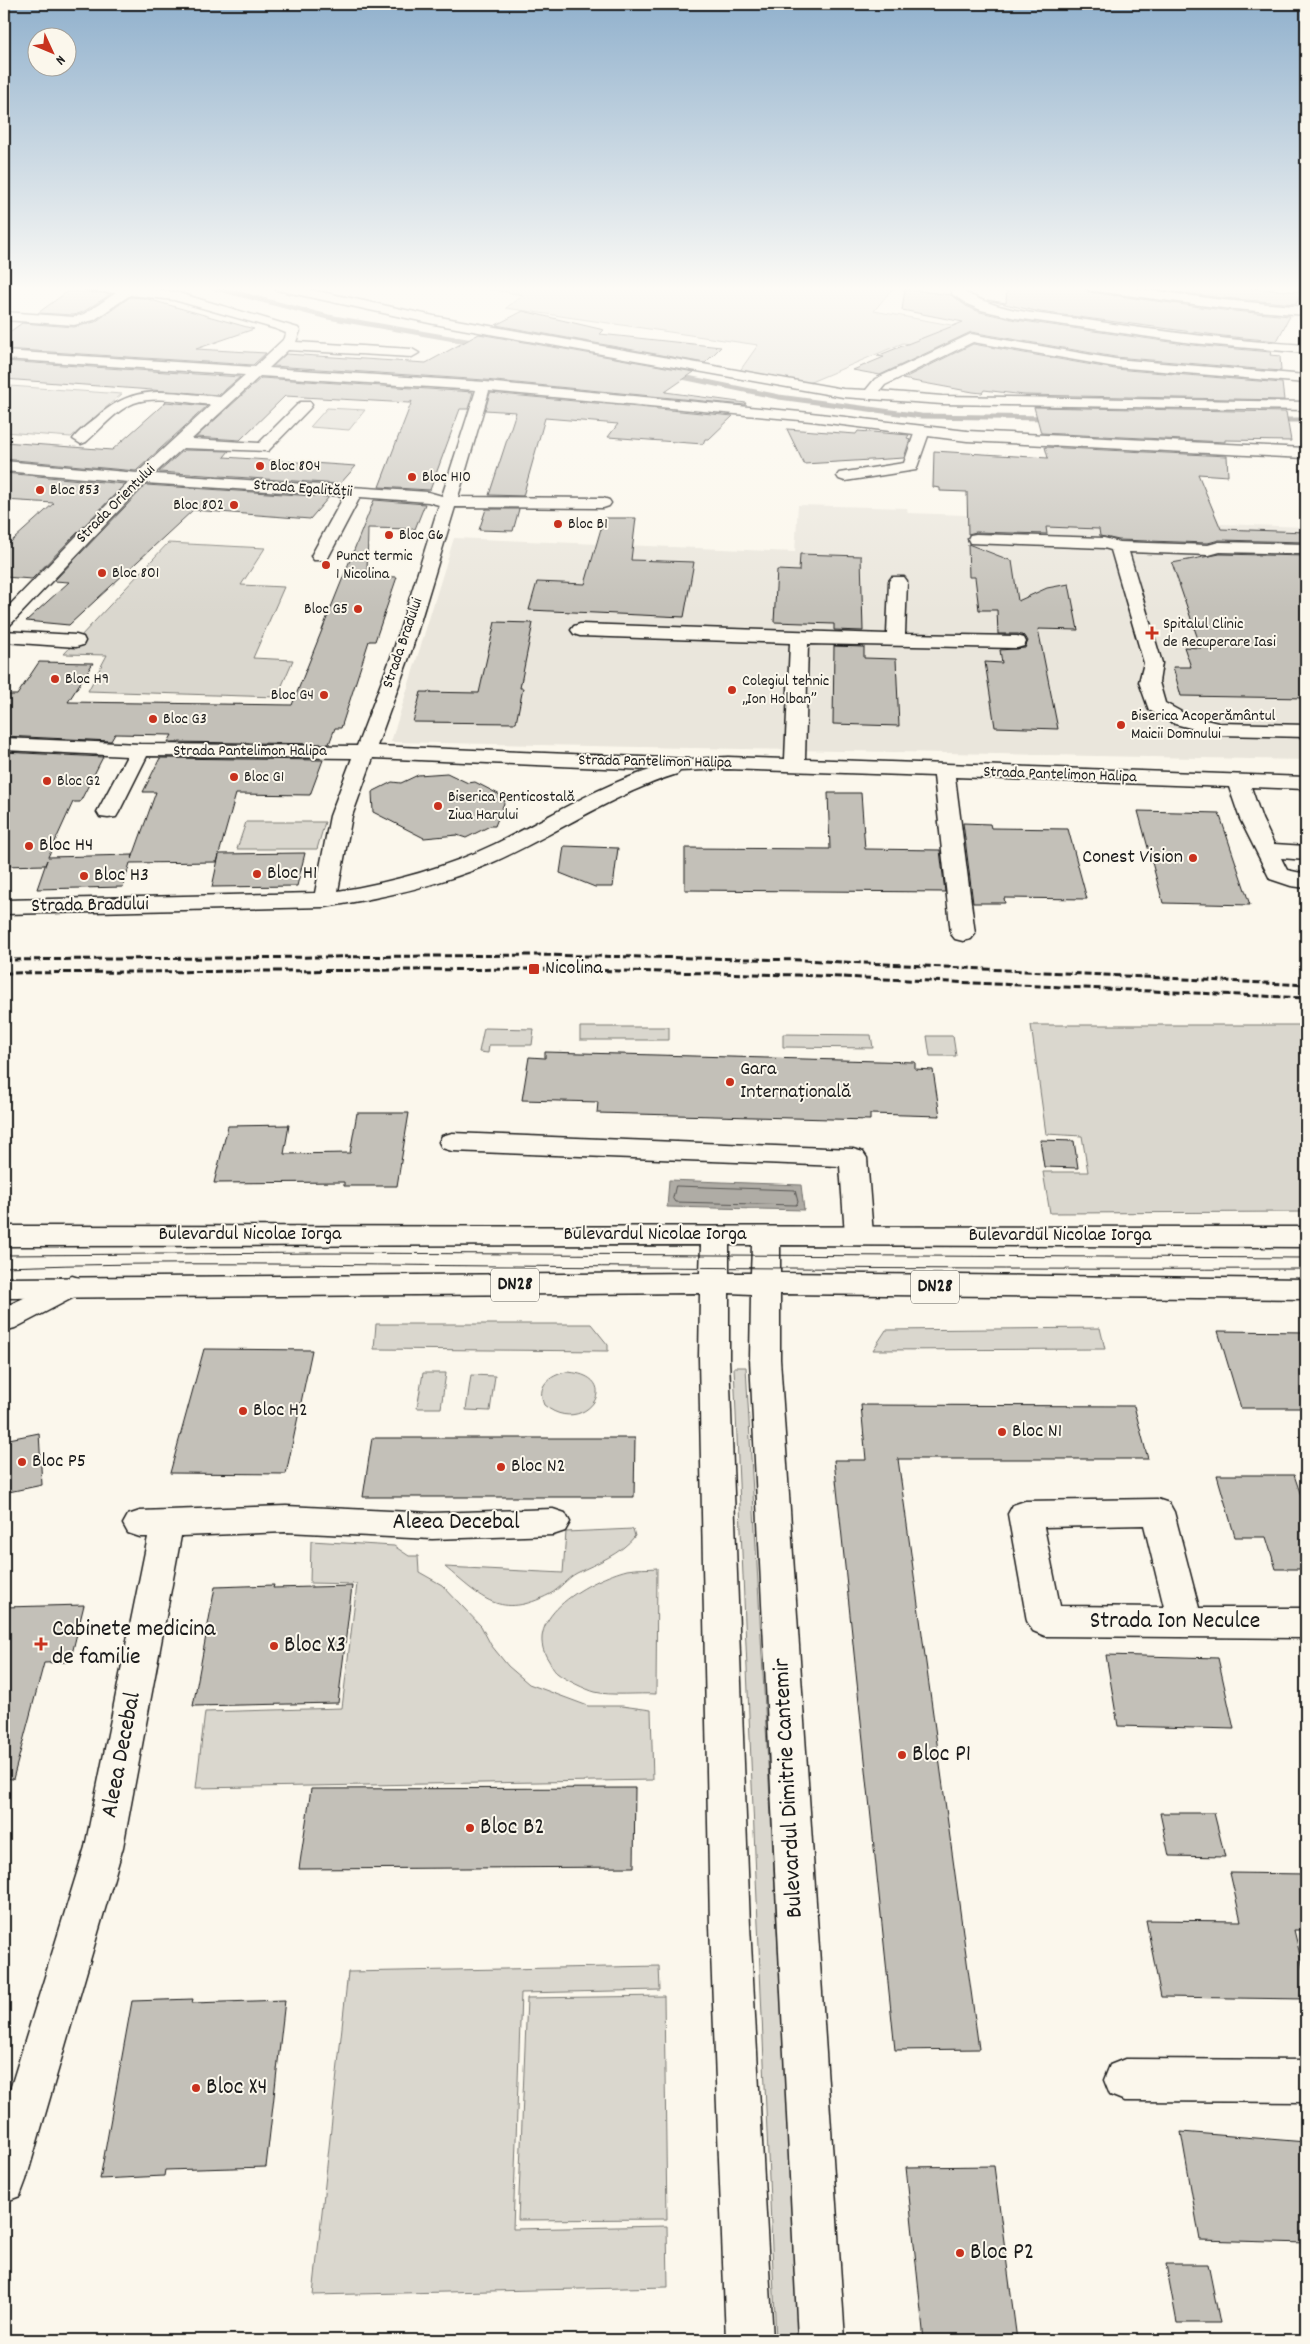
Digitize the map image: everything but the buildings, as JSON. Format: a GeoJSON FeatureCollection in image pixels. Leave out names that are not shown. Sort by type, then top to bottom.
{"type":"FeatureCollection","features":[{"type":"Feature","properties":{"kind":"street","name":"Strada Orientului"},"geometry":{"type":"LineString","coordinates":[[6,614],[141,478],[231,395]]}},
{"type":"Feature","properties":{"kind":"street","name":"Strada Bradului"},"geometry":{"type":"LineString","coordinates":[[325,900],[341,816],[402,652],[482,395]]}},
{"type":"Feature","properties":{"kind":"street"},"geometry":{"type":"LineString","coordinates":[[584,395],[811,417],[967,436],[1306,453]]}},
{"type":"Feature","properties":{"kind":"street"},"geometry":{"type":"LineString","coordinates":[[867,395],[942,400],[1306,406]]}},
{"type":"Feature","properties":{"kind":"street"},"geometry":{"type":"LineString","coordinates":[[81,439],[121,405],[130,400],[149,397],[223,402]]}},
{"type":"Feature","properties":{"kind":"street"},"geometry":{"type":"LineString","coordinates":[[178,443],[263,448],[305,405]]}},
{"type":"Feature","properties":{"kind":"street"},"geometry":{"type":"LineString","coordinates":[[845,476],[910,467],[922,432]]}},
{"type":"Feature","properties":{"kind":"street","name":"Strada Egalității"},"geometry":{"type":"LineString","coordinates":[[4,466],[141,478],[428,497],[448,502],[603,503]]}},
{"type":"Feature","properties":{"kind":"street"},"geometry":{"type":"LineString","coordinates":[[320,556],[354,493]]}},
{"type":"Feature","properties":{"kind":"street"},"geometry":{"type":"LineString","coordinates":[[976,539],[1104,543],[1119,547],[1306,549]]}},
{"type":"Feature","properties":{"kind":"street"},"geometry":{"type":"LineString","coordinates":[[1119,547],[1152,663],[1149,682],[1156,706],[1182,720],[1218,729],[1306,731]]}},
{"type":"Feature","properties":{"kind":"street"},"geometry":{"type":"LineString","coordinates":[[896,640],[898,581]]}},
{"type":"Feature","properties":{"kind":"street"},"geometry":{"type":"LineString","coordinates":[[580,630],[799,638],[1017,642]]}},
{"type":"Feature","properties":{"kind":"street"},"geometry":{"type":"LineString","coordinates":[[4,636],[76,641]]}},
{"type":"Feature","properties":{"kind":"street"},"geometry":{"type":"LineString","coordinates":[[795,766],[799,638]]}},
{"type":"Feature","properties":{"kind":"street","name":"Strada Pantelimon Halipa"},"geometry":{"type":"LineString","coordinates":[[4,744],[140,750],[365,752],[1306,783]]}},
{"type":"Feature","properties":{"kind":"street"},"geometry":{"type":"LineString","coordinates":[[108,812],[140,750]]}},
{"type":"Feature","properties":{"kind":"street","name":"Strada Bradului"},"geometry":{"type":"LineString","coordinates":[[4,907],[325,900],[376,892],[431,878],[502,850],[611,791],[650,775],[691,764]]}},
{"type":"Feature","properties":{"kind":"street"},"geometry":{"type":"LineString","coordinates":[[944,771],[963,934]]}},
{"type":"Feature","properties":{"kind":"street"},"geometry":{"type":"LineString","coordinates":[[1238,781],[1251,819],[1278,874],[1291,879],[1306,881]]}},
{"type":"Feature","properties":{"kind":"street"},"geometry":{"type":"LineString","coordinates":[[1266,850],[1306,852]]}},
{"type":"Feature","properties":{"kind":"street"},"geometry":{"type":"LineString","coordinates":[[452,1142],[853,1158],[859,1235]]}},
{"type":"Feature","properties":{"kind":"street","name":"Bulevardul Nicolae Iorga"},"geometry":{"type":"LineString","coordinates":[[4,1236],[82,1234],[274,1237],[522,1234],[715,1236],[1306,1236]]}},
{"type":"Feature","properties":{"kind":"street"},"geometry":{"type":"LineString","coordinates":[[715,1236],[713,1283],[730,1926],[749,2340]]}},
{"type":"Feature","properties":{"kind":"street","name":"Bulevardul Dimitrie Cantemir"},"geometry":{"type":"LineString","coordinates":[[766,1236],[765,1359],[822,2340]]}},
{"type":"Feature","properties":{"kind":"street","name":"DN28"},"geometry":{"type":"LineString","coordinates":[[4,1288],[72,1286],[713,1283],[1306,1289]]}},
{"type":"Feature","properties":{"kind":"street"},"geometry":{"type":"LineString","coordinates":[[4,1320],[72,1286]]}},
{"type":"Feature","properties":{"kind":"street","name":"Strada Ion Neculce"},"geometry":{"type":"LineString","coordinates":[[1185,1622],[1157,1512],[1025,1514],[1045,1621],[1306,1623]]}},
{"type":"Feature","properties":{"kind":"street","name":"Aleea Decebal"},"geometry":{"type":"LineString","coordinates":[[4,2180],[104,1847],[153,1524],[286,1519],[432,1526],[553,1522]]}},
{"type":"Feature","properties":{"kind":"street"},"geometry":{"type":"LineString","coordinates":[[1125,2080],[1306,2081]]}},
{"type":"Feature","properties":{"kind":"shaded area"},"geometry":{"type":"Polygon","coordinates":[[[4,395],[120,395],[71,437],[4,432],[4,395]]]}},
{"type":"Feature","properties":{"kind":"shaded area"},"geometry":{"type":"Polygon","coordinates":[[[327,408],[365,410],[349,430],[310,427],[327,408]]]}},
{"type":"Feature","properties":{"kind":"shaded area","name":"Colegiul tehnic „Ion Holban”"},"geometry":{"type":"Polygon","coordinates":[[[798,505],[907,508],[908,513],[1306,527],[1306,760],[391,742],[454,538],[795,552],[798,505]]]}},
{"type":"Feature","properties":{"kind":"shaded area"},"geometry":{"type":"Polygon","coordinates":[[[168,543],[265,548],[241,585],[284,587],[253,658],[293,660],[277,697],[88,691],[107,655],[64,654],[168,543]]]}},
{"type":"Feature","properties":{"kind":"shaded area"},"geometry":{"type":"Polygon","coordinates":[[[246,822],[325,822],[317,849],[237,849],[246,822]]]}},
{"type":"Feature","properties":{"kind":"shaded area"},"geometry":{"type":"Polygon","coordinates":[[[1031,1025],[1306,1025],[1306,1212],[1050,1213],[1043,1172],[1088,1172],[1082,1136],[1046,1134],[1031,1025]]]}},
{"type":"Feature","properties":{"kind":"shaded area"},"geometry":{"type":"Polygon","coordinates":[[[580,1027],[669,1027],[669,1040],[580,1040],[580,1027]]]}},
{"type":"Feature","properties":{"kind":"shaded area"},"geometry":{"type":"Polygon","coordinates":[[[484,1028],[534,1029],[532,1045],[489,1045],[488,1053],[479,1052],[484,1028]]]}},
{"type":"Feature","properties":{"kind":"shaded area"},"geometry":{"type":"Polygon","coordinates":[[[783,1034],[871,1035],[873,1048],[783,1047],[783,1034]]]}},
{"type":"Feature","properties":{"kind":"shaded area"},"geometry":{"type":"Polygon","coordinates":[[[927,1036],[953,1036],[956,1056],[930,1056],[927,1036]]]}},
{"type":"Feature","properties":{"kind":"shaded area"},"geometry":{"type":"Polygon","coordinates":[[[376,1324],[591,1324],[608,1345],[608,1351],[374,1349],[376,1324]]]}},
{"type":"Feature","properties":{"kind":"shaded area"},"geometry":{"type":"Polygon","coordinates":[[[1100,1328],[1105,1349],[873,1350],[886,1330],[1100,1328]]]}},
{"type":"Feature","properties":{"kind":"shaded area"},"geometry":{"type":"Polygon","coordinates":[[[734,1367],[746,1367],[800,2340],[776,2340],[734,1367]]]}},
{"type":"Feature","properties":{"kind":"shaded area"},"geometry":{"type":"Polygon","coordinates":[[[566,1372],[585,1376],[594,1383],[597,1393],[594,1402],[585,1410],[573,1415],[559,1413],[544,1405],[542,1398],[543,1387],[549,1379],[566,1372]]]}},
{"type":"Feature","properties":{"kind":"shaded area"},"geometry":{"type":"Polygon","coordinates":[[[423,1373],[446,1373],[441,1408],[417,1408],[423,1373]]]}},
{"type":"Feature","properties":{"kind":"shaded area"},"geometry":{"type":"Polygon","coordinates":[[[471,1375],[495,1376],[490,1411],[466,1410],[471,1375]]]}},
{"type":"Feature","properties":{"kind":"shaded area"},"geometry":{"type":"Polygon","coordinates":[[[633,1529],[635,1536],[623,1548],[573,1575],[550,1594],[533,1602],[505,1605],[493,1602],[470,1588],[445,1567],[563,1573],[566,1532],[633,1529]]]}},
{"type":"Feature","properties":{"kind":"shaded area"},"geometry":{"type":"Polygon","coordinates":[[[311,1541],[394,1546],[409,1556],[418,1556],[419,1572],[442,1585],[481,1626],[491,1645],[508,1666],[529,1684],[588,1706],[622,1706],[651,1710],[653,1780],[196,1788],[205,1712],[342,1708],[357,1584],[310,1583],[311,1541]]]}},
{"type":"Feature","properties":{"kind":"shaded area"},"geometry":{"type":"Polygon","coordinates":[[[657,1568],[656,1694],[595,1692],[576,1684],[556,1672],[542,1645],[544,1629],[551,1615],[579,1591],[596,1582],[631,1569],[657,1568]]]}},
{"type":"Feature","properties":{"kind":"shaded area"},"geometry":{"type":"Polygon","coordinates":[[[659,1966],[660,1990],[521,1993],[513,2229],[667,2226],[668,2287],[313,2295],[348,1972],[659,1966]]]}},
{"type":"Feature","properties":{"kind":"shaded area"},"geometry":{"type":"Polygon","coordinates":[[[664,1996],[667,2219],[518,2220],[527,1998],[664,1996]]]}},
{"type":"Feature","properties":{"kind":"water"},"geometry":{"type":"Polygon","coordinates":[[[669,1180],[801,1185],[804,1210],[667,1207],[669,1180]]]}},
{"type":"Feature","properties":{"kind":"waterway","name":"Nicolina"},"geometry":{"type":"LineString","coordinates":[[771,395],[921,416],[1050,418]]}},
{"type":"Feature","properties":{"kind":"waterway","name":"Nicolina"},"geometry":{"type":"LineString","coordinates":[[1274,420],[1306,420]]}},
{"type":"Feature","properties":{"kind":"tram line"},"geometry":{"type":"LineString","coordinates":[[4,1255],[324,1253],[1306,1258]]}},
{"type":"Feature","properties":{"kind":"tram line"},"geometry":{"type":"LineString","coordinates":[[4,1267],[252,1264],[904,1269],[1306,1269]]}},
{"type":"Feature","properties":{"kind":"railway"},"geometry":{"type":"LineString","coordinates":[[4,960],[535,955],[803,960],[1306,985]]}},
{"type":"Feature","properties":{"kind":"railway"},"geometry":{"type":"LineString","coordinates":[[4,973],[534,969],[797,975],[1306,998]]}},
{"type":"Feature","properties":{"kind":"place","name":"Bloc 804"},"geometry":{"type":"Point","coordinates":[260,466]}},
{"type":"Feature","properties":{"kind":"place","name":"Bloc H10"},"geometry":{"type":"Point","coordinates":[412,477]}},
{"type":"Feature","properties":{"kind":"place","name":"Bloc 853"},"geometry":{"type":"Point","coordinates":[40,490]}},
{"type":"Feature","properties":{"kind":"place","name":"Bloc 802"},"geometry":{"type":"Point","coordinates":[234,505]}},
{"type":"Feature","properties":{"kind":"place","name":"Bloc B1"},"geometry":{"type":"Point","coordinates":[558,524]}},
{"type":"Feature","properties":{"kind":"place","name":"Bloc G6"},"geometry":{"type":"Point","coordinates":[389,535]}},
{"type":"Feature","properties":{"kind":"place","name":"Punct termic 1 Nicolina"},"geometry":{"type":"Point","coordinates":[326,565]}},
{"type":"Feature","properties":{"kind":"place","name":"Bloc 801"},"geometry":{"type":"Point","coordinates":[102,573]}},
{"type":"Feature","properties":{"kind":"place","name":"Bloc G5"},"geometry":{"type":"Point","coordinates":[358,609]}},
{"type":"Feature","properties":{"kind":"place","name":"Spitalul Clinic de Recuperare Iasi"},"geometry":{"type":"Point","coordinates":[1152,633]}},
{"type":"Feature","properties":{"kind":"place","name":"Bloc H9"},"geometry":{"type":"Point","coordinates":[55,679]}},
{"type":"Feature","properties":{"kind":"place","name":"Colegiul tehnic „Ion Holban”"},"geometry":{"type":"Point","coordinates":[732,690]}},
{"type":"Feature","properties":{"kind":"place","name":"Bloc G4"},"geometry":{"type":"Point","coordinates":[324,695]}},
{"type":"Feature","properties":{"kind":"place","name":"Bloc G3"},"geometry":{"type":"Point","coordinates":[153,719]}},
{"type":"Feature","properties":{"kind":"place","name":"Biserica Acoperământul Maicii Domnului"},"geometry":{"type":"Point","coordinates":[1121,725]}},
{"type":"Feature","properties":{"kind":"place","name":"Bloc G1"},"geometry":{"type":"Point","coordinates":[234,777]}},
{"type":"Feature","properties":{"kind":"place","name":"Bloc G2"},"geometry":{"type":"Point","coordinates":[47,781]}},
{"type":"Feature","properties":{"kind":"place","name":"Biserica Penticostală Ziua Harului"},"geometry":{"type":"Point","coordinates":[438,806]}},
{"type":"Feature","properties":{"kind":"place","name":"Bloc H4"},"geometry":{"type":"Point","coordinates":[29,846]}},
{"type":"Feature","properties":{"kind":"place","name":"Conest Vision"},"geometry":{"type":"Point","coordinates":[1193,858]}},
{"type":"Feature","properties":{"kind":"place","name":"Bloc H1"},"geometry":{"type":"Point","coordinates":[257,874]}},
{"type":"Feature","properties":{"kind":"place","name":"Bloc H3"},"geometry":{"type":"Point","coordinates":[84,876]}},
{"type":"Feature","properties":{"kind":"place","name":"Nicolina"},"geometry":{"type":"Point","coordinates":[534,969]}},
{"type":"Feature","properties":{"kind":"place","name":"Gara Internațională"},"geometry":{"type":"Point","coordinates":[730,1082]}},
{"type":"Feature","properties":{"kind":"place","name":"Bloc H2"},"geometry":{"type":"Point","coordinates":[243,1411]}},
{"type":"Feature","properties":{"kind":"place","name":"Bloc N1"},"geometry":{"type":"Point","coordinates":[1002,1432]}},
{"type":"Feature","properties":{"kind":"place","name":"Bloc P5"},"geometry":{"type":"Point","coordinates":[22,1462]}},
{"type":"Feature","properties":{"kind":"place","name":"Bloc N2"},"geometry":{"type":"Point","coordinates":[501,1467]}},
{"type":"Feature","properties":{"kind":"place","name":"Cabinete medicina de familie"},"geometry":{"type":"Point","coordinates":[41,1644]}},
{"type":"Feature","properties":{"kind":"place","name":"Bloc X3"},"geometry":{"type":"Point","coordinates":[274,1646]}},
{"type":"Feature","properties":{"kind":"place","name":"Bloc P1"},"geometry":{"type":"Point","coordinates":[902,1755]}},
{"type":"Feature","properties":{"kind":"place","name":"Bloc B2"},"geometry":{"type":"Point","coordinates":[470,1828]}},
{"type":"Feature","properties":{"kind":"place","name":"Bloc X4"},"geometry":{"type":"Point","coordinates":[196,2088]}},
{"type":"Feature","properties":{"kind":"place","name":"Bloc P2"},"geometry":{"type":"Point","coordinates":[960,2253]}}]}
